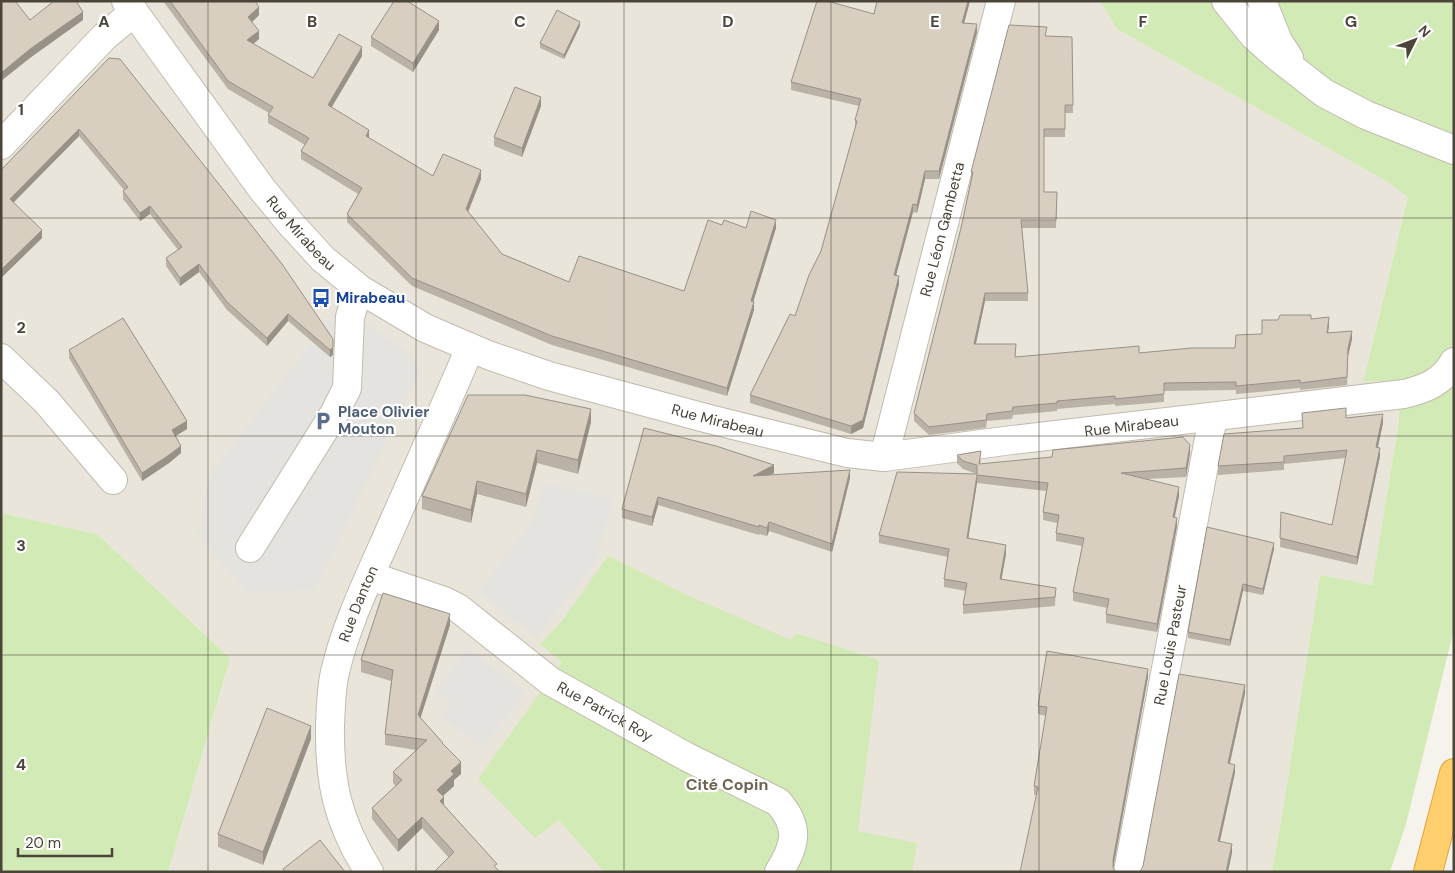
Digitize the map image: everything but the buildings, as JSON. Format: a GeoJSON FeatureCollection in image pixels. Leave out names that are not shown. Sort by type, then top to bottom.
{"type":"FeatureCollection","features":[{"type":"Feature","properties":{"kind":"highway"},"geometry":{"type":"LineString","coordinates":[[1428,872],[1454,773]]}},
{"type":"Feature","properties":{"kind":"street","name":"Rue Léon Gambetta"},"geometry":{"type":"LineString","coordinates":[[884,457],[1001,1]]}},
{"type":"Feature","properties":{"kind":"street"},"geometry":{"type":"LineString","coordinates":[[1226,1],[1254,36],[1308,81],[1342,104],[1454,150]]}},
{"type":"Feature","properties":{"kind":"street"},"geometry":{"type":"LineString","coordinates":[[1262,1],[1278,41],[1291,61],[1308,81]]}},
{"type":"Feature","properties":{"kind":"street","name":"Rue Mirabeau"},"geometry":{"type":"LineString","coordinates":[[130,7],[275,206],[323,259],[361,290],[426,328],[470,348],[549,376],[709,419],[847,453],[884,457],[1404,394],[1434,384],[1454,362]]}},
{"type":"Feature","properties":{"kind":"street"},"geometry":{"type":"LineString","coordinates":[[1,145],[99,43],[130,7]]}},
{"type":"Feature","properties":{"kind":"street"},"geometry":{"type":"LineString","coordinates":[[250,548],[334,414],[346,388],[350,317],[361,290]]}},
{"type":"Feature","properties":{"kind":"street","name":"Rue Danton"},"geometry":{"type":"LineString","coordinates":[[369,872],[351,840],[339,811],[334,791],[330,748],[332,692],[335,673],[349,628],[370,576],[470,348]]}},
{"type":"Feature","properties":{"kind":"street"},"geometry":{"type":"LineString","coordinates":[[1,358],[47,402],[113,480]]}},
{"type":"Feature","properties":{"kind":"street","name":"Rue Louis Pasteur"},"geometry":{"type":"LineString","coordinates":[[1128,872],[1213,417]]}},
{"type":"Feature","properties":{"kind":"street","name":"Rue Patrick Roy"},"geometry":{"type":"LineString","coordinates":[[370,576],[444,601],[458,608],[550,681],[687,757],[778,802],[787,812],[792,824],[794,837],[791,850],[779,872]]}},
{"type":"Feature","properties":{"kind":"shaded area"},"geometry":{"type":"Polygon","coordinates":[[[1,1],[1100,1],[1117,29],[1386,181],[1408,196],[1363,382],[1399,380],[1399,421],[1372,585],[1320,575],[1272,872],[168,872],[230,658],[97,534],[1,513],[1,1]]]}},
{"type":"Feature","properties":{"kind":"shaded area","name":"Place Olivier Mouton"},"geometry":{"type":"Polygon","coordinates":[[[338,308],[402,347],[421,369],[315,590],[247,592],[197,535],[211,473],[338,308]]]}},
{"type":"Feature","properties":{"kind":"shaded area"},"geometry":{"type":"Polygon","coordinates":[[[543,482],[613,499],[596,562],[536,638],[478,592],[533,519],[543,482]]]}},
{"type":"Feature","properties":{"kind":"shaded area"},"geometry":{"type":"Polygon","coordinates":[[[468,648],[525,692],[483,748],[441,717],[451,703],[435,691],[468,648]]]}},
{"type":"Feature","properties":{"kind":"green space"},"geometry":{"type":"Polygon","coordinates":[[[1100,1],[1454,1],[1454,629],[1406,824],[1390,872],[1272,872],[1320,575],[1372,585],[1399,421],[1399,380],[1363,382],[1408,197],[1386,181],[1117,29],[1100,1]]]}},
{"type":"Feature","properties":{"kind":"green space"},"geometry":{"type":"Polygon","coordinates":[[[1,513],[97,534],[230,658],[168,872],[1,872],[1,513]]]}},
{"type":"Feature","properties":{"kind":"green space"},"geometry":{"type":"Polygon","coordinates":[[[608,556],[689,596],[791,640],[796,633],[879,660],[858,831],[917,843],[912,872],[604,872],[559,820],[535,838],[478,779],[562,662],[540,644],[562,621],[608,556]]]}},
{"type":"Feature","properties":{"kind":"place","name":"Mirabeau"},"geometry":{"type":"Point","coordinates":[321,298]}},
{"type":"Feature","properties":{"kind":"place","name":"Place Olivier Mouton"},"geometry":{"type":"Point","coordinates":[323,421]}},
{"type":"Feature","properties":{"kind":"district","name":"Cité Copin"},"geometry":{"type":"Point","coordinates":[727,784]}}]}
